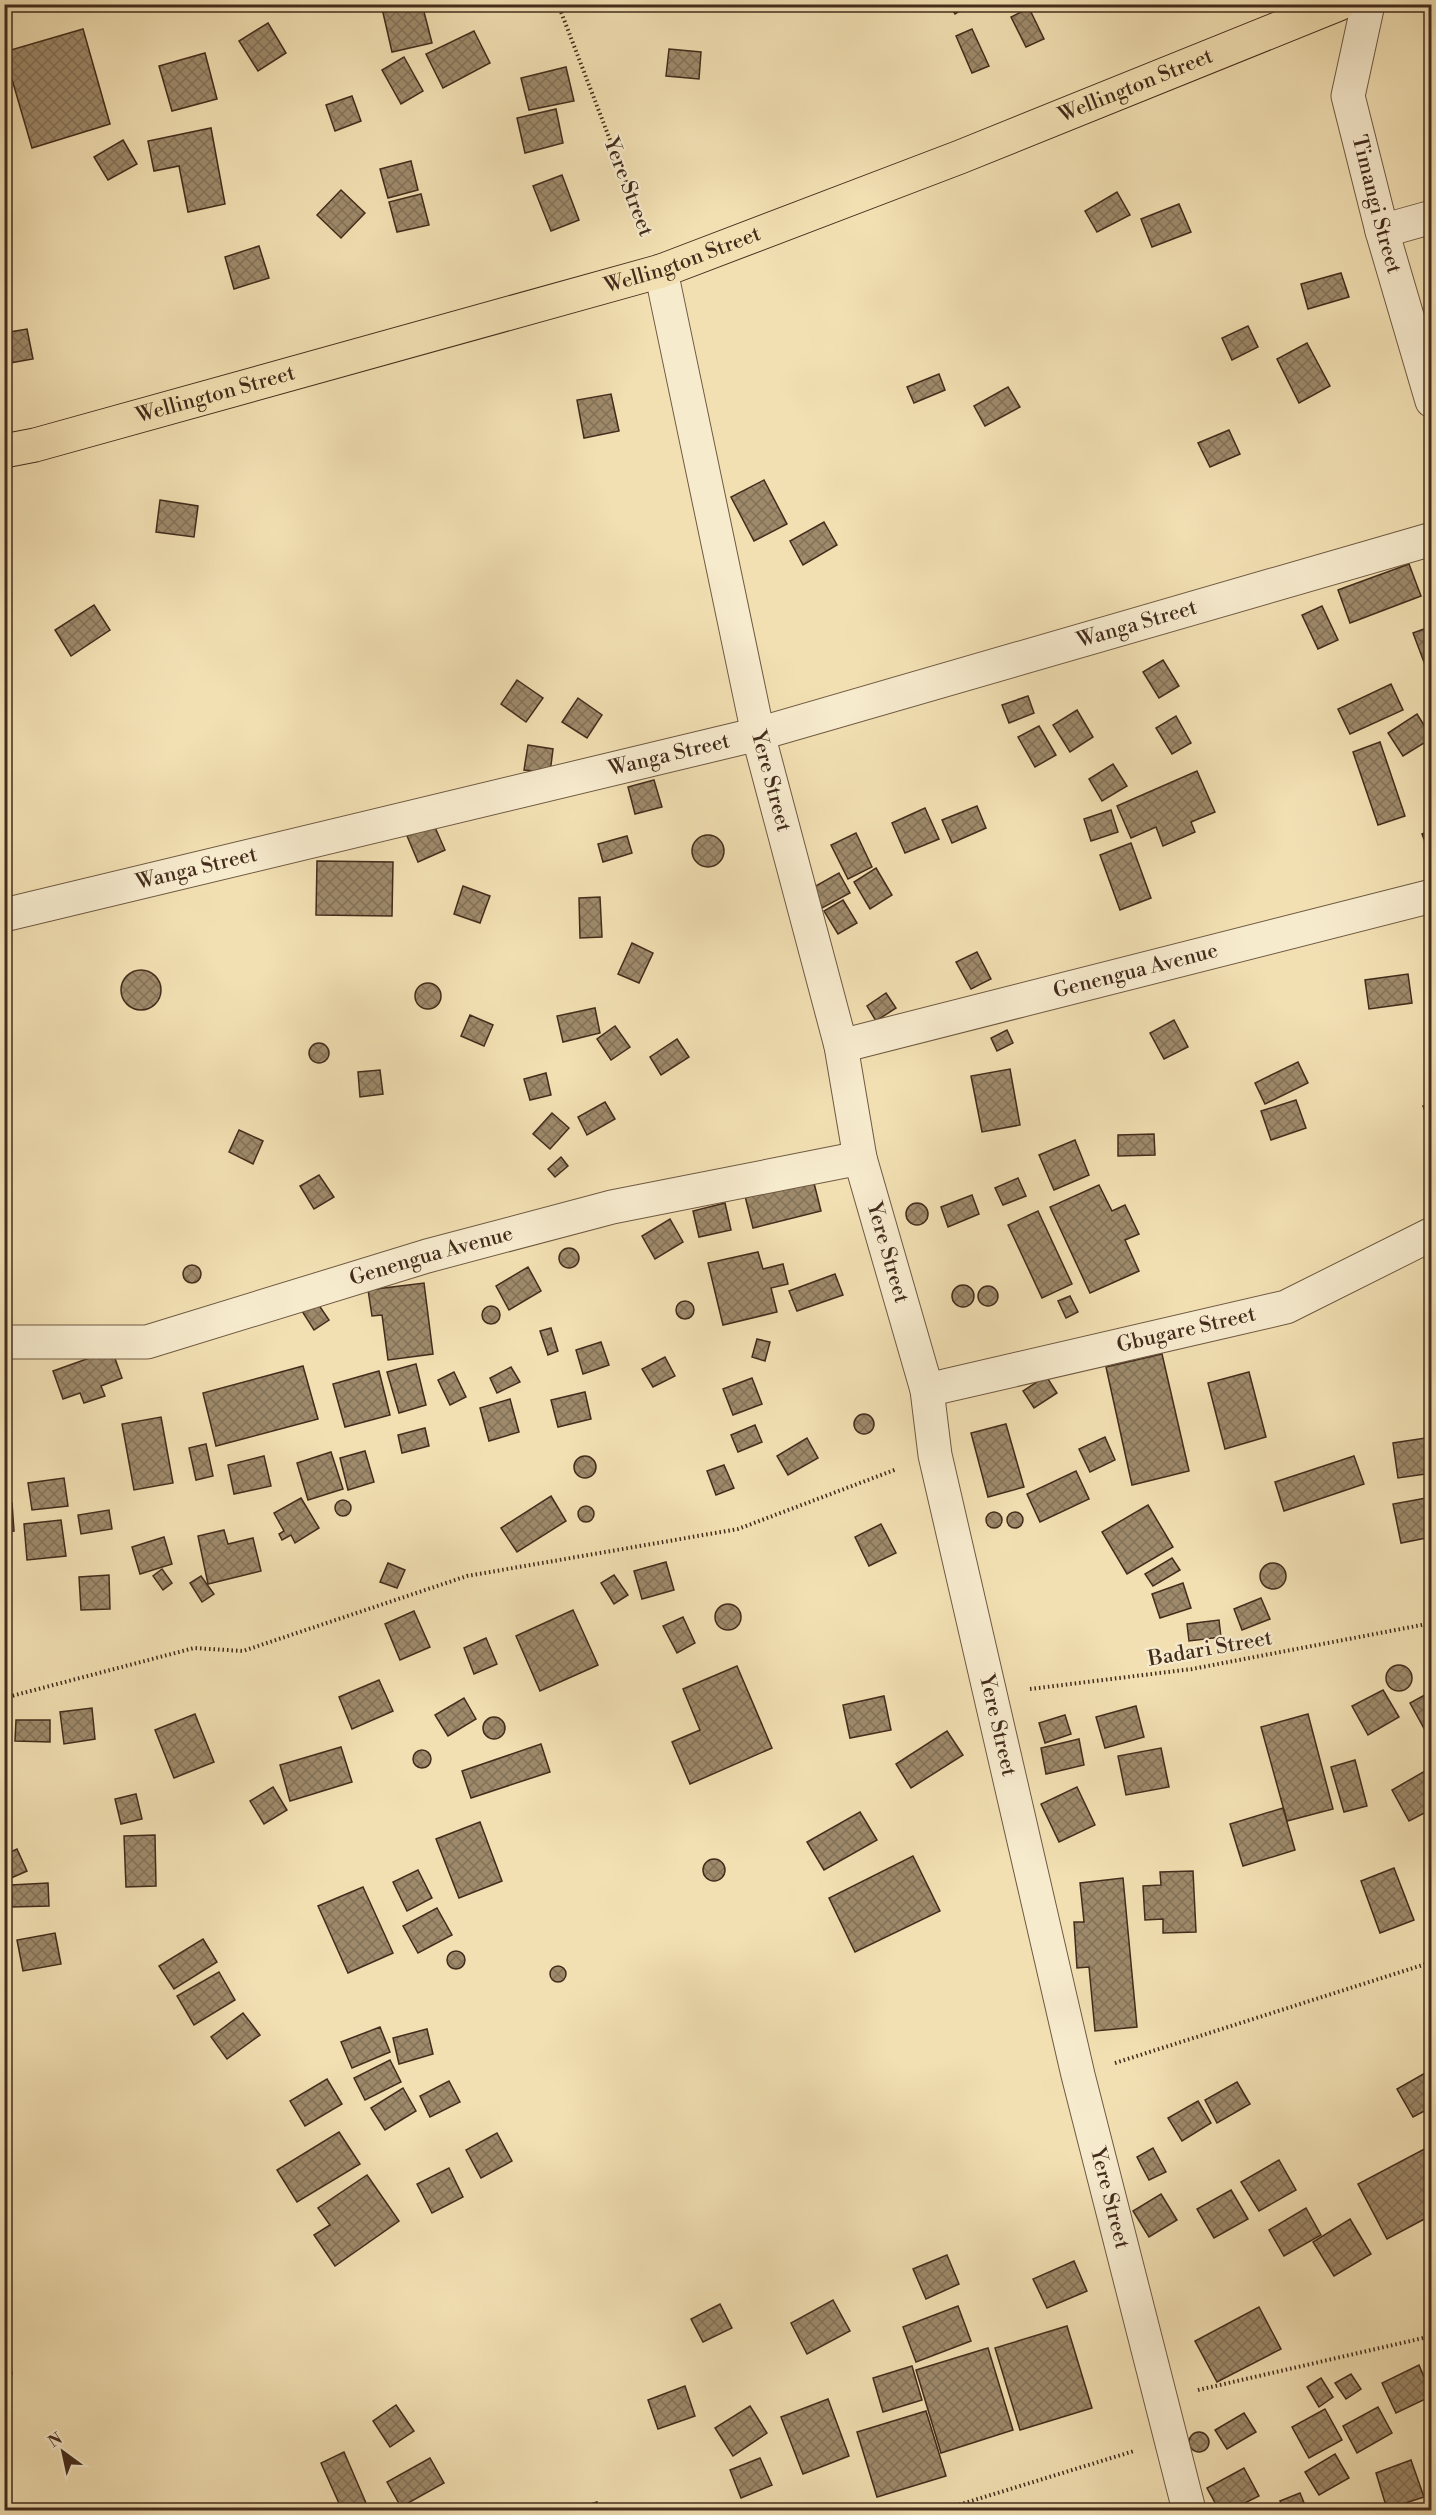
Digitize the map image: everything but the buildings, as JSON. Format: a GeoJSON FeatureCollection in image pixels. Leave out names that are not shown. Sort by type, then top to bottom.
{"type":"FeatureCollection","features":[{"type":"Feature","properties":{"kind":"main road","name":"Wellington Street"},"geometry":{"type":"LineString","coordinates":[[4,451],[35,445],[661,271],[960,157],[1340,4]]}},
{"type":"Feature","properties":{"kind":"street","name":"Timangi Street"},"geometry":{"type":"LineString","coordinates":[[1368,4],[1348,96],[1382,231],[1431,401]]}},
{"type":"Feature","properties":{"kind":"street"},"geometry":{"type":"LineString","coordinates":[[1382,231],[1431,217]]}},
{"type":"Feature","properties":{"kind":"street","name":"Yere Street"},"geometry":{"type":"LineString","coordinates":[[661,271],[758,734],[841,1046],[860,1158],[927,1390],[935,1455],[992,1694],[1078,2075],[1189,2511]]}},
{"type":"Feature","properties":{"kind":"street","name":"Wanga Street"},"geometry":{"type":"LineString","coordinates":[[4,915],[758,734],[1431,539]]}},
{"type":"Feature","properties":{"kind":"street","name":"Genengua Avenue"},"geometry":{"type":"LineString","coordinates":[[841,1046],[1431,896]]}},
{"type":"Feature","properties":{"kind":"street","name":"Genengua Avenue"},"geometry":{"type":"LineString","coordinates":[[4,1342],[147,1342],[427,1256],[612,1207],[860,1158]]}},
{"type":"Feature","properties":{"kind":"street","name":"Gbugare Street"},"geometry":{"type":"LineString","coordinates":[[927,1390],[1286,1307],[1431,1234]]}},
{"type":"Feature","properties":{"kind":"path","name":"Yere Street"},"geometry":{"type":"LineString","coordinates":[[558,4],[661,271]]}},
{"type":"Feature","properties":{"kind":"path"},"geometry":{"type":"LineString","coordinates":[[4,1698],[194,1648],[243,1651],[467,1576],[738,1529],[935,1455]]}},
{"type":"Feature","properties":{"kind":"path","name":"Badari Street"},"geometry":{"type":"LineString","coordinates":[[992,1694],[1192,1669],[1431,1623]]}},
{"type":"Feature","properties":{"kind":"path"},"geometry":{"type":"LineString","coordinates":[[1078,2075],[1431,1962]]}},
{"type":"Feature","properties":{"kind":"path"},"geometry":{"type":"LineString","coordinates":[[1162,2398],[1431,2336]]}},
{"type":"Feature","properties":{"kind":"path"},"geometry":{"type":"LineString","coordinates":[[942,2511],[1172,2439]]}}]}
